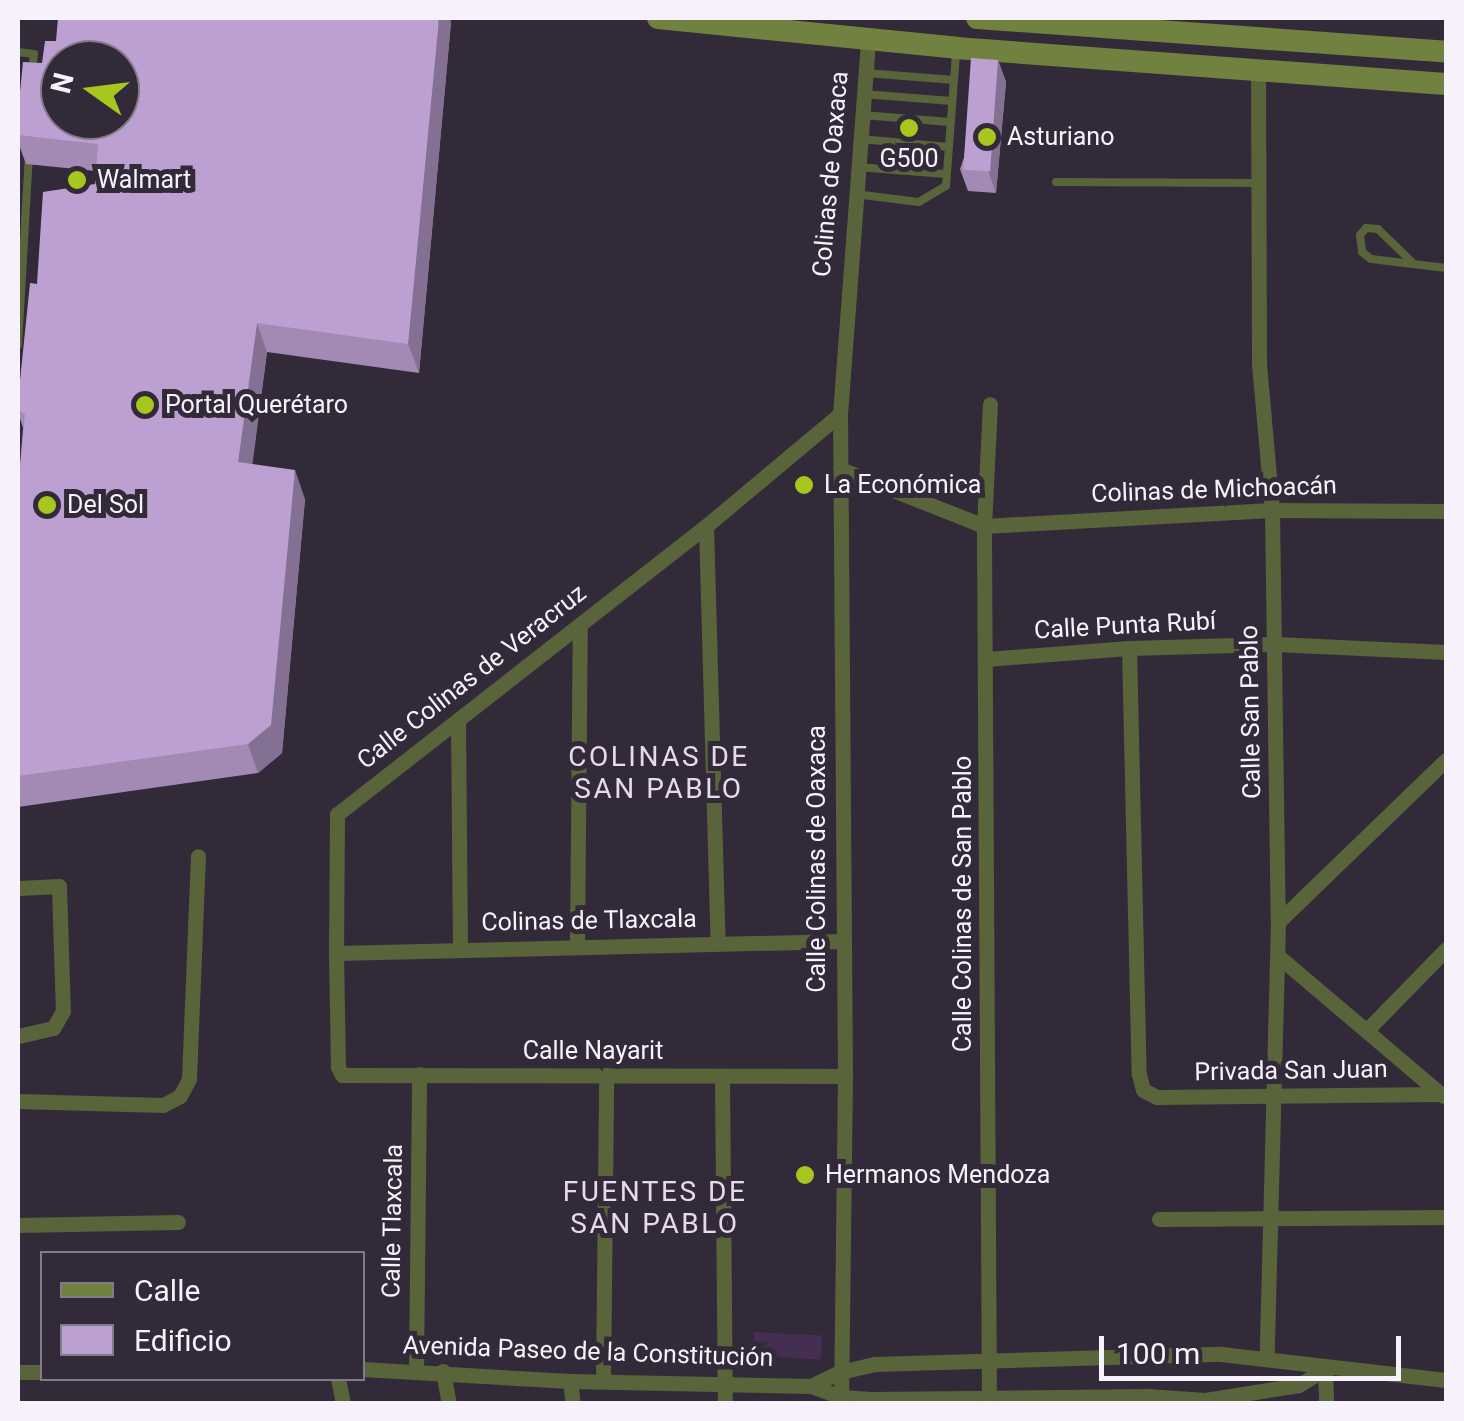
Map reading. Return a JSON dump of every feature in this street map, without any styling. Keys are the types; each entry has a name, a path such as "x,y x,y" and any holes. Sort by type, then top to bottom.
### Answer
{"main road":[{"path":"658,18 956,48 1446,84"},
{"path":"976,18 1258,29 1446,52"}],"street":[{"name":"Colinas de Oaxaca","path":"844,314 868,39"},
{"name":"Calle San Pablo","path":"1258,69 1259,364 1272,510 1278,922 1267,1356"},
{"name":"Calle Colinas de Oaxaca","path":"841,1400 844,1076 840,414 844,314"},
{"name":"Calle Colinas de San Pablo","path":"988,1400 984,526 990,404"},
{"name":"Calle Colinas de Veracruz","path":"342,1076 338,1067 336,953 338,814 706,526 840,414"},
{"path":"840,469 984,526"},
{"name":"Colinas de Michoacán","path":"984,526 1272,510 1446,511"},
{"path":"706,526 718,943"},
{"path":"577,946 580,625"},
{"name":"Calle Punta Rubí","path":"986,659 1129,648 1276,644 1446,652"},
{"name":"Privada San Juan","path":"1129,648 1138,1074 1144,1090 1157,1097 1444,1097"},
{"path":"458,720 460,950"},
{"path":"1278,922 1446,760"},
{"path":"18,1102 164,1105 180,1096 189,1078 198,856"},
{"path":"18,888 59,886 62,992 62,1010 53,1028 18,1036"},
{"name":"Colinas de Tlaxcala","path":"336,953 843,942"},
{"path":"1366,1031 1446,949"},
{"path":"1278,956 1444,1097"},
{"name":"Calle Tlaxcala","path":"416,1370 420,1074"},
{"path":"603,1380 606,1075"},
{"name":"Calle Nayarit","path":"342,1076 844,1076"},
{"path":"722,1077 725,1404"},
{"path":"1159,1218 1446,1217"},
{"path":"18,1225 178,1222"},
{"name":"Avenida Paseo de la Constitución","path":"811,1386 840,1372 874,1364 990,1358 1267,1356 1325,1369 1446,1380"},
{"name":"Avenida Paseo de la Constitución","path":"365,1368 570,1381 811,1386 841,1400"},
{"path":"841,1400 1205,1402 1299,1385 1325,1369 1326,1404"},
{"path":"443,1371 448,1404"},
{"path":"570,1381 573,1404"}],"lane":[{"path":"855,194 918,202 946,186 956,48"},
{"path":"18,52 34,54 30,92"},
{"path":"866,73 954,80"},
{"path":"863,94 952,101"},
{"path":"862,115 950,122"},
{"path":"860,139 948,147"},
{"path":"18,146 30,148 22,195 18,345"},
{"path":"857,167 946,174"},
{"path":"1056,182 1258,183"},
{"path":"1412,262 1378,228 1366,228 1360,235 1362,252 1372,259 1446,268"}],"shaded area":[{"path":"754,1332 822,1336 821,1360 753,1356"}],"building":[{"name":"Portal Querétaro","path":"58,18 439,18 408,344 257,323 238,462 295,470 271,725 248,744 18,776 18,490 25,414 18,410 18,400 30,283 37,284 43,192 95,184 98,144 62,140 140,140 140,40 56,40"},
{"path":"971,58 998,60 990,172 963,170"},
{"name":"Portal Querétaro","path":"23,62 40,63 40,137 18,135"}],"place":[{"name":"G500","path":"909,128"},
{"name":"Asturiano","path":"987,137"},
{"name":"Walmart","path":"77,180"},
{"name":"Portal Querétaro","path":"145,405"},
{"name":"La Económica","path":"804,485"},
{"name":"Del Sol","path":"47,505"},
{"name":"Hermanos Mendoza","path":"805,1175"}],"district":[{"name":"COLINAS DE SAN PABLO","path":"659,773"},
{"name":"FUENTES DE SAN PABLO","path":"655,1208"}]}
